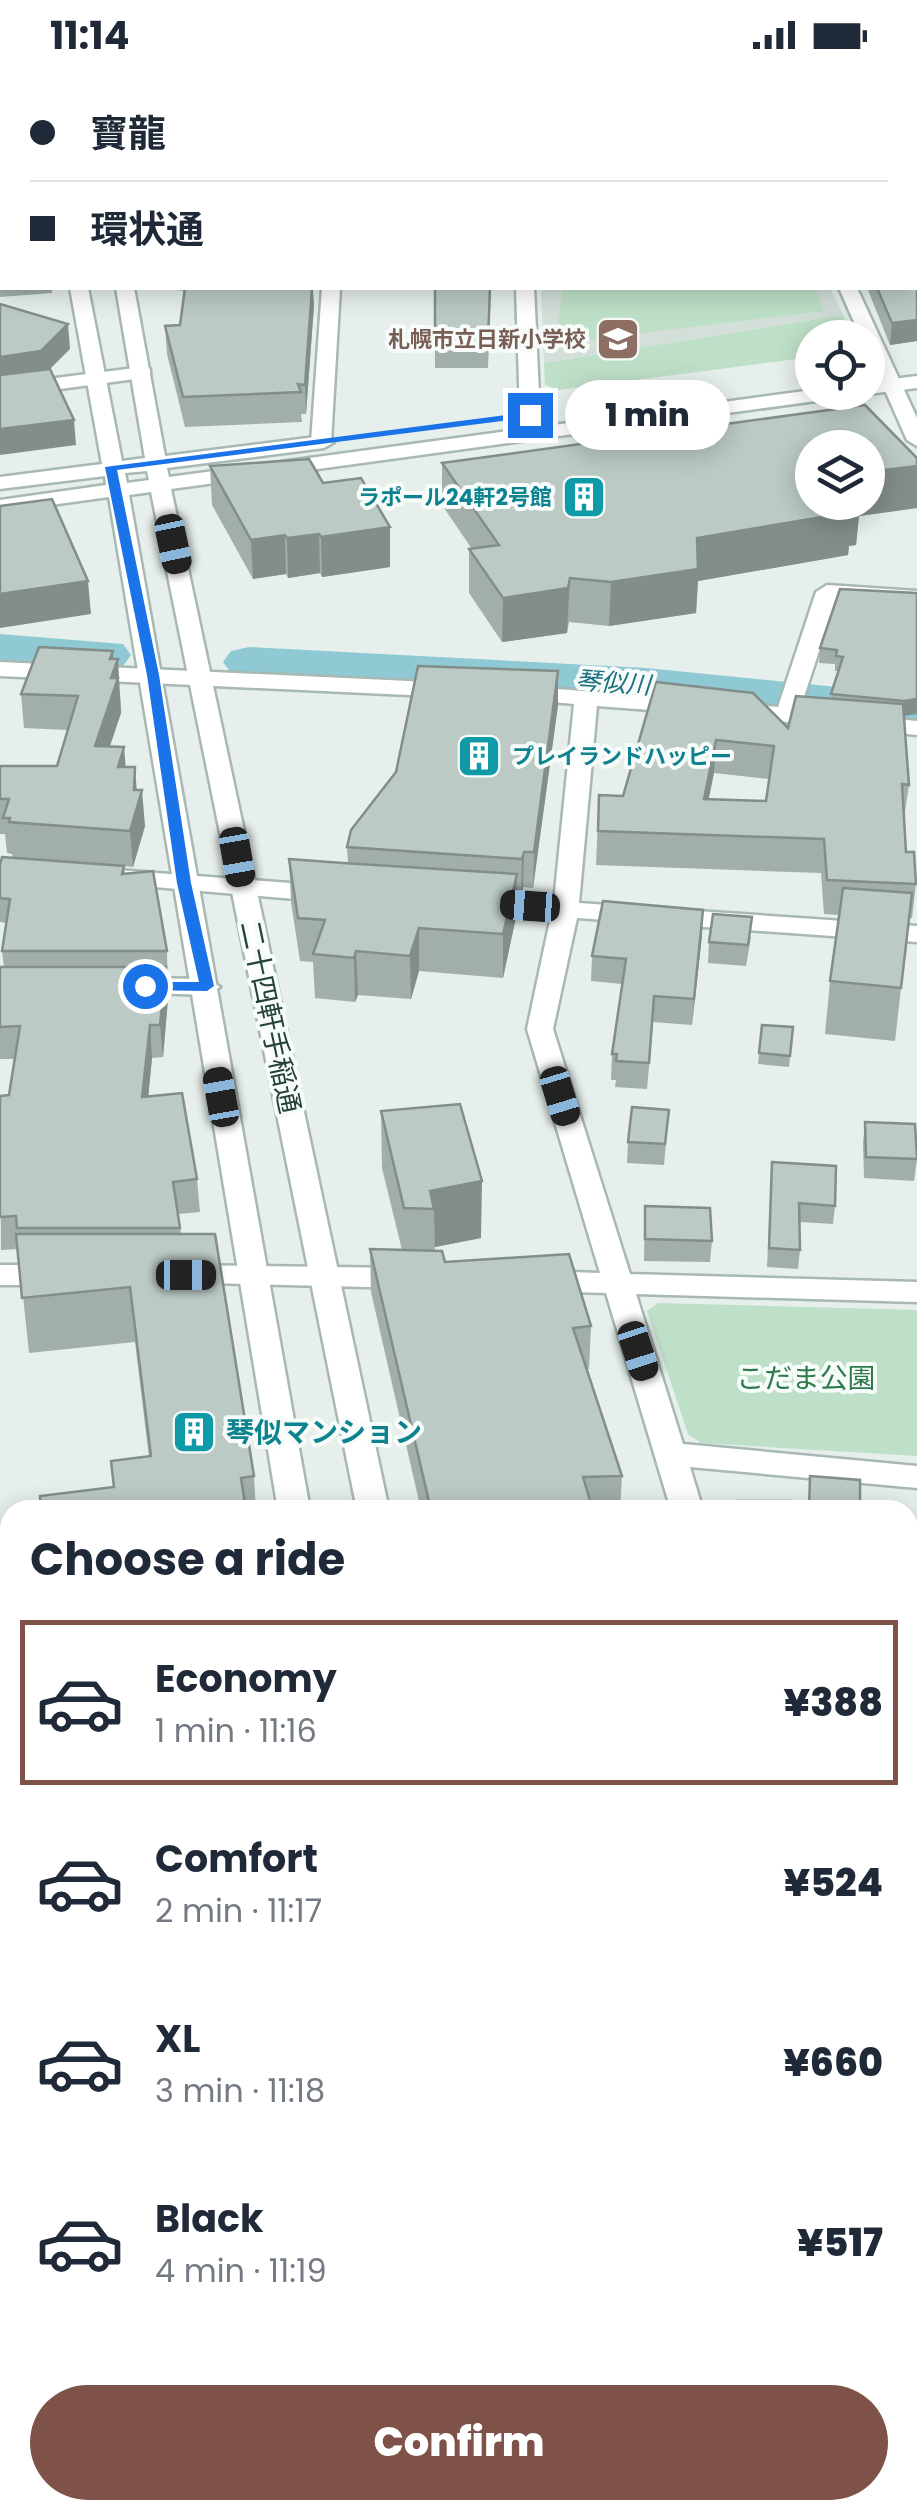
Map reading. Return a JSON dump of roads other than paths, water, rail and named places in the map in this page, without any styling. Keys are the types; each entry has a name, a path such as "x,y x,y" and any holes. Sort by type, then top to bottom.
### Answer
{"street":[{"name":"二十四軒手稲通","path":"79,290 112,479 153,675 184,883 207,986 209,1028 292,1500"},
{"name":"二十四軒手稲通","path":"126,290 242,888 371,1500"},
{"path":"321,442 331,290"},
{"path":"525,290 530,415"},
{"path":"849,290 861,320"},
{"path":"885,373 917,363"},
{"path":"0,390 143,373"},
{"path":"885,375 917,382"},
{"path":"160,472 321,442 795,379"},
{"path":"885,379 917,438"},
{"path":"0,506 112,479 160,472 795,397"},
{"path":"0,483 112,479"},
{"path":"791,704 827,592 917,598"},
{"path":"0,669 791,704 917,728"},
{"path":"586,696 566,908 540,1029 684,1500"},
{"path":"90,876 357,895"},
{"path":"452,901 917,934"},
{"path":"108,986 207,986"},
{"path":"0,1275 93,1275"},
{"path":"148,1275 441,1278"},
{"path":"519,1280 917,1292"},
{"path":"670,1454 917,1477"}],"waterway":[{"name":"琴似川","path":"0,649 105,655"},
{"name":"琴似川","path":"249,662 646,684 917,711"}],"place":[{"name":"札幌市立日新小学校","path":"618,339"},
{"name":"ラポール24軒2号館","path":"584,497"},
{"name":"プレイランドハッピー","path":"479,756"},
{"name":"琴似マンション","path":"194,1432"}],"park label":[{"name":"こだま公園","path":"806,1378"}]}
